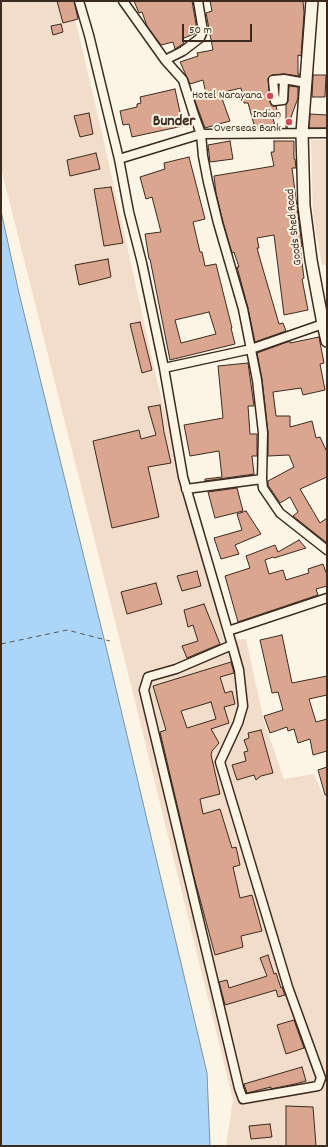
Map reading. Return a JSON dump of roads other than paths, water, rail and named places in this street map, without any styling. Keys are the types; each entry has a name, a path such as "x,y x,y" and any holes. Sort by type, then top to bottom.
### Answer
{"street":[{"path":"79,1 89,35 119,159 129,212 142,263 164,368 186,489 228,631 232,645 239,670 243,706 238,723 220,762 288,987 321,1078 318,1086 243,1099 237,1080 144,690 148,677 176,669 232,645"},
{"path":"123,1 164,60 183,80 201,134 208,182 243,309 257,380 264,433 262,479 264,488 280,513 327,550"},
{"path":"164,60 183,51 200,38 203,31 198,1"},
{"name":"Goods Shed Road","path":"312,1 302,133 304,206 311,260 325,324 327,341"},
{"path":"284,79 306,83"},
{"path":"119,159 201,134 327,134"},
{"path":"164,368 251,349 325,324"},
{"path":"186,489 262,479"},
{"path":"228,631 327,598"}],"water":[{"path":"1,211 19,293 107,651 207,1073 210,1146 1,1146"}],"place":[{"name":"Hotel Narayana","path":"270,96"},
{"name":"Indian Overseas Bank","path":"289,122"}],"district":[{"name":"Bunder","path":"174,123"}]}
